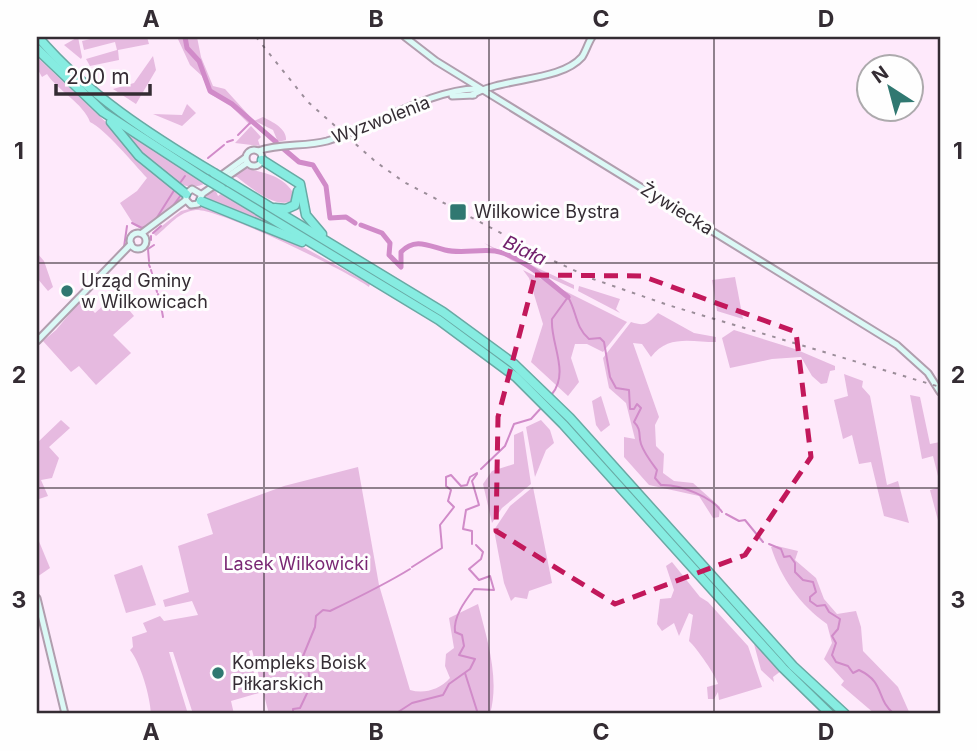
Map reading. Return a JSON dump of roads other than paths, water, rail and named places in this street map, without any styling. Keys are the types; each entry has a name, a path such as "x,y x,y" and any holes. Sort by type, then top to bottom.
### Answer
{"highway":[{"path":"38,37 100,98 210,176 221,188 466,338 537,391"},
{"path":"37,50 103,112 139,156 187,199"},
{"path":"103,112 210,176 229,182 464,326 567,421 793,666 845,714"},
{"path":"260,157 293,183 299,196 295,205 286,209 262,202"},
{"path":"260,157 300,184 308,220 343,251"},
{"path":"200,196 328,253"},
{"path":"567,421 783,668 830,714"}],"street":[{"name":"Żywiecka","path":"405,37 417,48 467,80 890,340 916,361 940,392"},
{"name":"Wyzwolenia","path":"445,96 472,95 555,72 581,58 592,37"},
{"path":"466,89 467,80"},
{"name":"Wyzwolenia","path":"260,157 276,147 330,140 401,110 466,89 485,90"},
{"path":"187,199 196,205 200,196 246,161 250,150 260,157 253,166 246,161"},
{"path":"133,246 132,235 144,235 175,211 187,199 192,189 200,196"},
{"path":"37,341 133,246 145,246 144,235"},
{"path":"37,598 65,714"}],"waterway":[{"name":"Biała","path":"185,37 187,48 199,61 210,91 232,104 276,142"},
{"path":"238,135 251,122"},
{"path":"227,142 233,140"},
{"path":"208,158 224,145"},
{"name":"Biała","path":"279,145 299,162 313,165 326,186 330,218 346,217 355,223"},
{"path":"180,183 185,176"},
{"path":"156,219 175,189"},
{"path":"172,207 181,195"},
{"path":"132,223 142,228 149,225"},
{"name":"Biała","path":"361,225 382,233 390,243 389,255 401,267 401,252 406,247 417,244 451,251 495,251 524,263 568,297"},
{"path":"124,247 127,226"},
{"path":"153,233 161,226"},
{"path":"149,261 148,249 154,245"},
{"path":"151,270 157,292"},
{"path":"158,294 159,298"},
{"name":"Biała","path":"552,394 559,376 552,319 568,297 584,334 589,339 600,338 604,342 610,377 616,388 629,390 630,409 634,409 637,404 641,408 634,422 639,430 642,447 657,470 655,478 661,485 687,489 704,497 722,512"},
{"path":"160,300 163,317"},
{"path":"481,469 505,446 514,424 531,419 542,407"},
{"path":"412,567 442,548 440,525 454,507 448,501 451,490 446,486 446,477 451,475 461,486 467,485 470,477 477,473"},
{"path":"472,544 472,531 463,529 466,510 479,505 472,481 477,474"},
{"name":"Biała","path":"726,514 739,521 745,520 763,542"},
{"name":"Biała","path":"769,544 781,549 784,557 790,556 795,563 795,572 803,580 813,582 816,592 810,597 810,601 817,606 825,605 829,612 840,619 838,629 832,636 836,643 832,655 836,662 848,666 853,673 859,670 873,680 884,702 894,714"},
{"path":"395,714 412,703 443,695 449,684 470,669 475,659 459,655 464,646 462,635 455,632 455,626 460,609 474,589 494,590 490,576 479,580 469,569 481,559 483,552 476,545"},
{"path":"293,714 293,709 300,708 310,687 308,665 301,661 315,627 316,616 323,610 330,611 410,569"},
{"name":"Biała","path":"465,673 478,714"}],"railway":[{"path":"256,37 308,102 376,162 404,182 554,261 593,279 668,305 940,387"}],"place":[{"name":"Wilkowice Bystra","path":"458,212"},
{"name":"Urząd Gminy w Wilkowicach","path":"67,291"},
{"name":"Kompleks Boisk Piłkarskich","path":"218,673"}],"park label":[{"name":"Lasek Wilkowicki","path":"296,564"}]}
